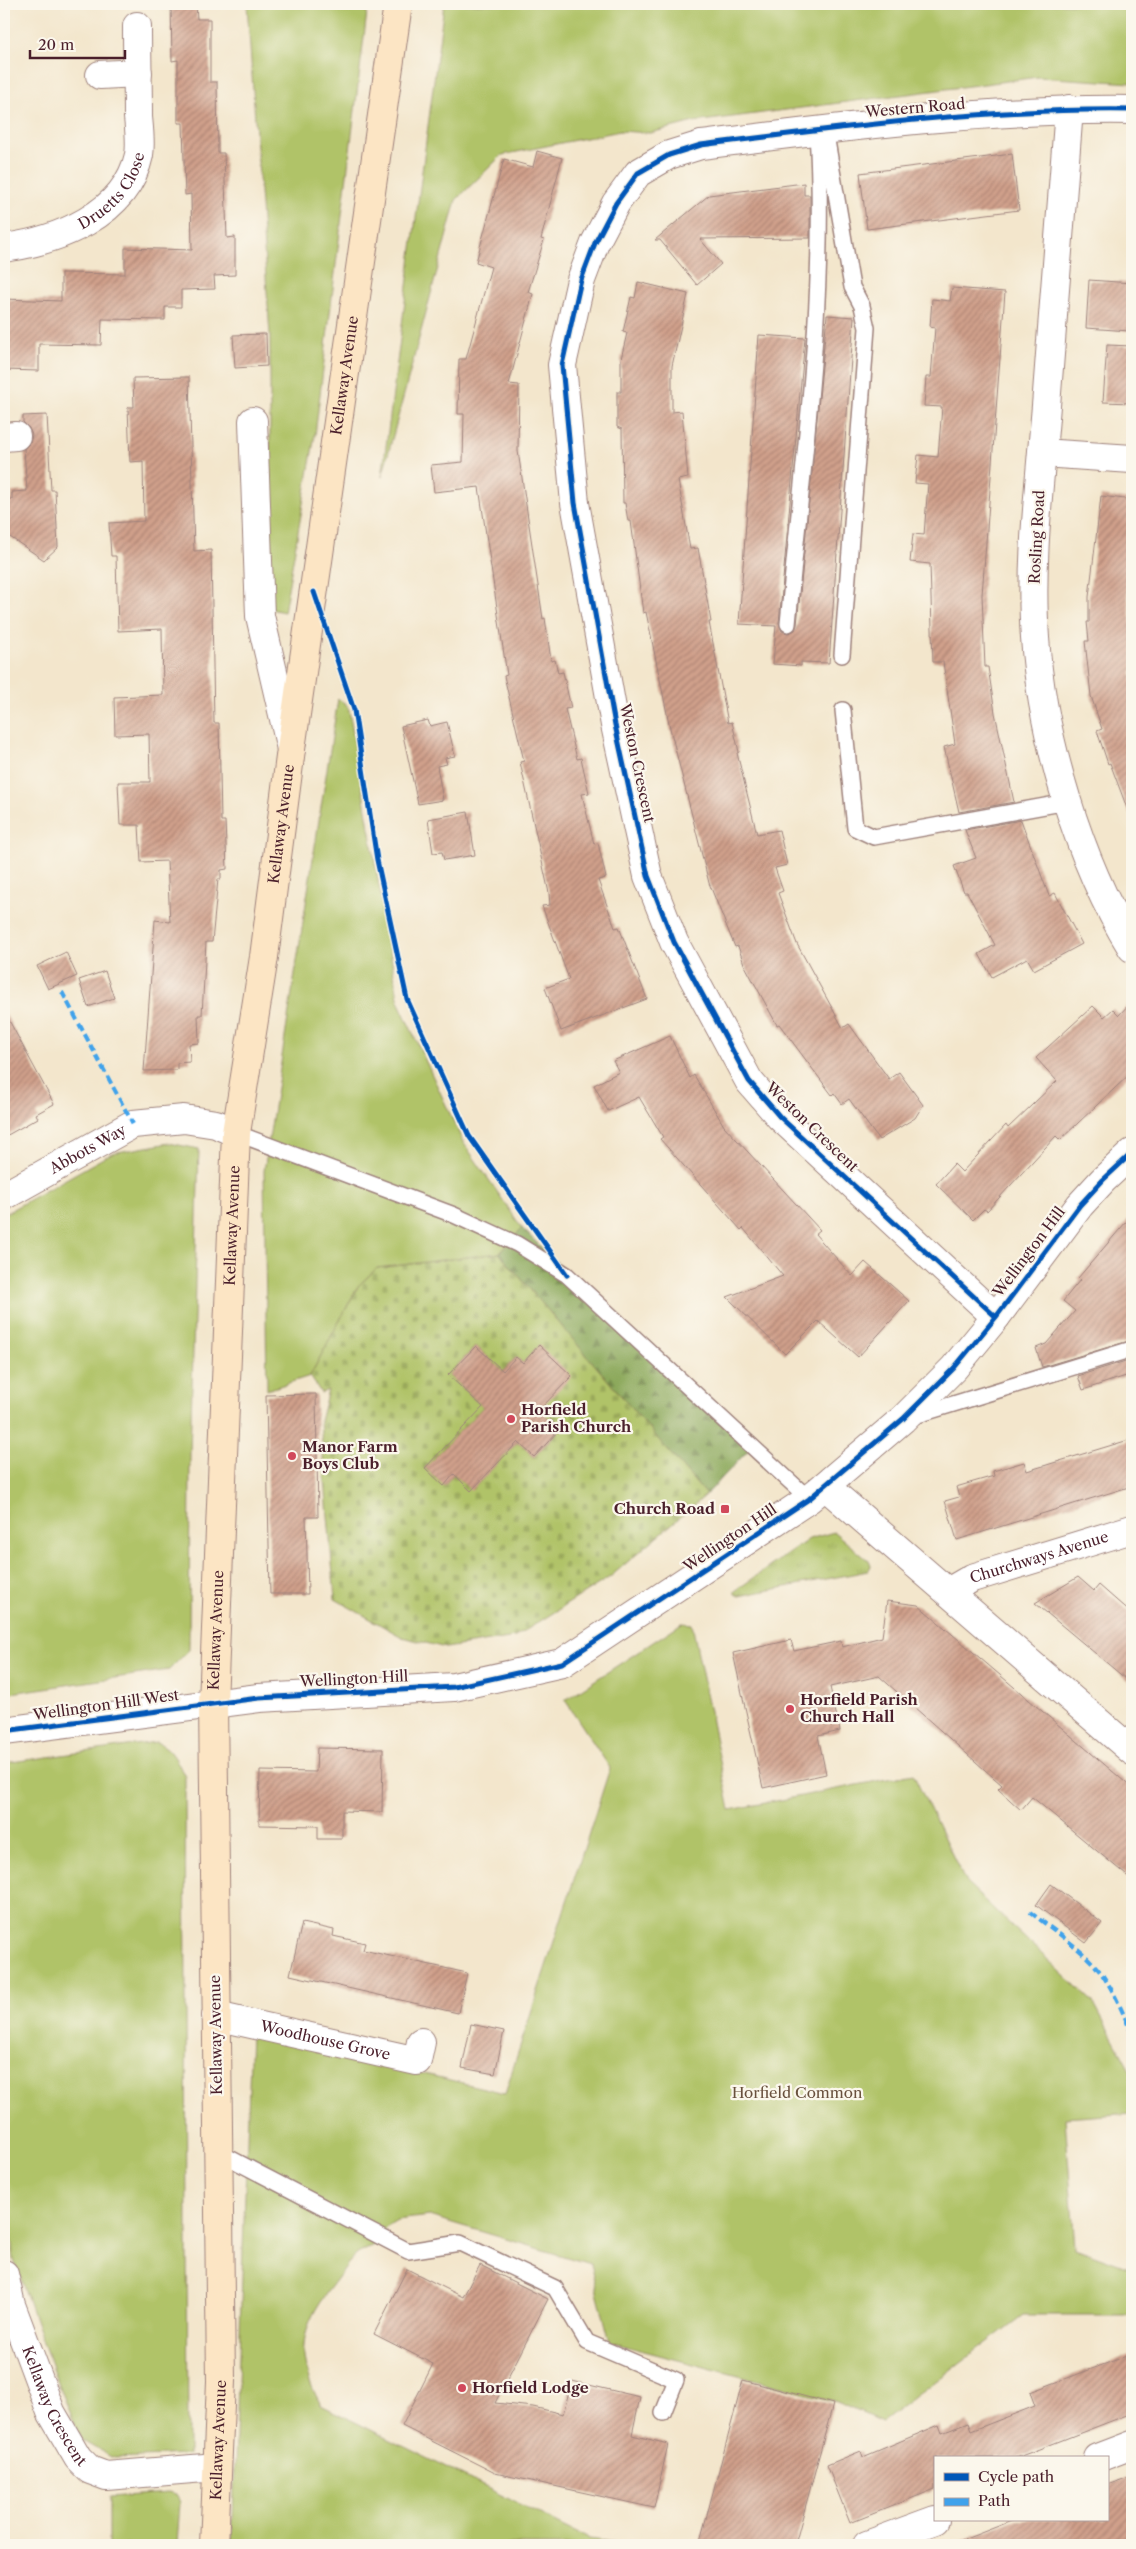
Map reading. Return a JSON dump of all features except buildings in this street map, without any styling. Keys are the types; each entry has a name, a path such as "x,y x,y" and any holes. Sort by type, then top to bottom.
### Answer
{"main road":[{"name":"Kellaway Avenue","path":"214,2545 221,2381 212,1703 236,1133 264,957 291,749 398,4"}],"street":[{"name":"Druetts Close","path":"4,248 30,245 76,228 108,206 128,180 139,154 137,26"},
{"path":"100,75 138,73"},
{"name":"Western Road","path":"701,145 901,120 1069,109 1132,110"},
{"name":"Rosling Road","path":"1069,109 1035,549 1035,638 1046,715 1067,802 1092,873 1132,948"},
{"name":"Weston Crescent","path":"701,145 669,155 638,173 616,203 595,243 581,280 562,365 575,503 615,725 648,876 674,942 749,1081 780,1117 996,1317"},
{"name":"Kellaway Avenue","path":"254,421 260,616 291,749"},
{"path":"1042,452 1132,459"},
{"name":"Abbots Way","path":"4,1196 133,1124 184,1119 216,1124 236,1133"},
{"name":"Wellington Hill","path":"212,1703 356,1691 454,1687 562,1663 817,1493 903,1419 954,1368 996,1317 1080,1205 1132,1153"},
{"path":"817,1493 948,1592 1132,1751"},
{"name":"Churchways Avenue","path":"948,1592 972,1578 1132,1529"},
{"name":"Wellington Hill West","path":"4,1731 212,1703"},
{"name":"Woodhouse Grove","path":"216,2016 417,2061 422,2042"},
{"name":"Kellaway Crescent","path":"4,2274 12,2306 51,2412 78,2458 90,2470 106,2476 217,2467"},
{"path":"1103,2456 1132,2445"},
{"path":"867,2545 934,2520"}],"lane":[{"path":"788,624 816,308 821,196 821,130"},
{"path":"821,130 852,287 862,306 867,328 842,656"},
{"path":"843,710 855,828 874,837 1067,802"},
{"path":"236,1133 454,1215 517,1244 567,1275 817,1493"},
{"path":"903,1419 1132,1349"},
{"path":"218,2152 408,2251 460,2244 555,2288 587,2342 676,2380 663,2413"}],"green space":[{"path":"247,4 368,4 315,435 284,612 270,609 270,335"},
{"path":"444,4 1132,4 1132,83 1038,77 694,122 650,133 620,131 502,155 456,200 382,477"},
{"path":"338,699 346,704 349,710 399,1003 463,1142 522,1228 499,1253 377,1268 358,1286 310,1376 267,1390 264,1171"},
{"path":"169,1143 199,1149 190,1454 189,1650 169,1670 4,1694 4,1214 112,1153"},
{"path":"522,1228 654,1359 757,1441 706,1495 499,1253"},
{"path":"499,1253 706,1495 610,1577 515,1637 446,1648 402,1637 335,1599 320,1421 328,1390 321,1393 310,1376 358,1286 377,1268","holes":["539,1345 540,1409 560,1429 534,1457 518,1442 472,1490 454,1474 444,1485 425,1468 483,1407 448,1375 476,1346 503,1371 516,1357 523,1363"]},
{"path":"834,1532 869,1561 871,1566 868,1571 739,1596 735,1594 735,1591 809,1539"},
{"name":"Horfield Common","path":"682,1623 692,1624 730,1810 913,1774 966,1883 1094,2003 1132,2074 1132,2113 1065,2118 1075,2248 1132,2269 1132,2315 1023,2315 882,2422 837,2402 610,2342 590,2264 429,2216 397,2220 387,2226 372,2247 360,2252 348,2264 325,2295 308,2325 304,2354 306,2369 321,2405 589,2539 634,2545 232,2545 251,2033 505,2093 610,1768 565,1700"},
{"path":"156,1742 171,1752 185,1777 188,2455 114,2458 81,2439 54,2373 14,2260 4,2185 4,1763"},
{"path":"168,2493 176,2495 180,2502 177,2545 109,2545 109,2497"}],"marked path":[{"path":"62,992 133,1124"},
{"path":"1030,1912 1077,1948 1094,1964 1106,1980 1132,2035"}],"cycle path":[{"path":"996,1317 780,1117 749,1081 674,942 648,876 615,725 575,503 562,365 581,280 595,243 616,203 638,173 669,155 701,145 916,120 1024,112 1132,110"},
{"path":"314,592 354,710 377,860 407,999 469,1136 567,1275"},
{"path":"4,1731 259,1698 454,1687 562,1663 809,1499 903,1419 954,1368 996,1317 1080,1205 1132,1153"}],"place":[{"name":"Horfield Parish Church","path":"511,1419"},
{"name":"Manor Farm Boys Club","path":"292,1456"},
{"name":"Church Road","path":"725,1509"},
{"name":"Horfield Parish Church Hall","path":"790,1709"},
{"name":"Horfield Lodge","path":"462,2388"}]}
